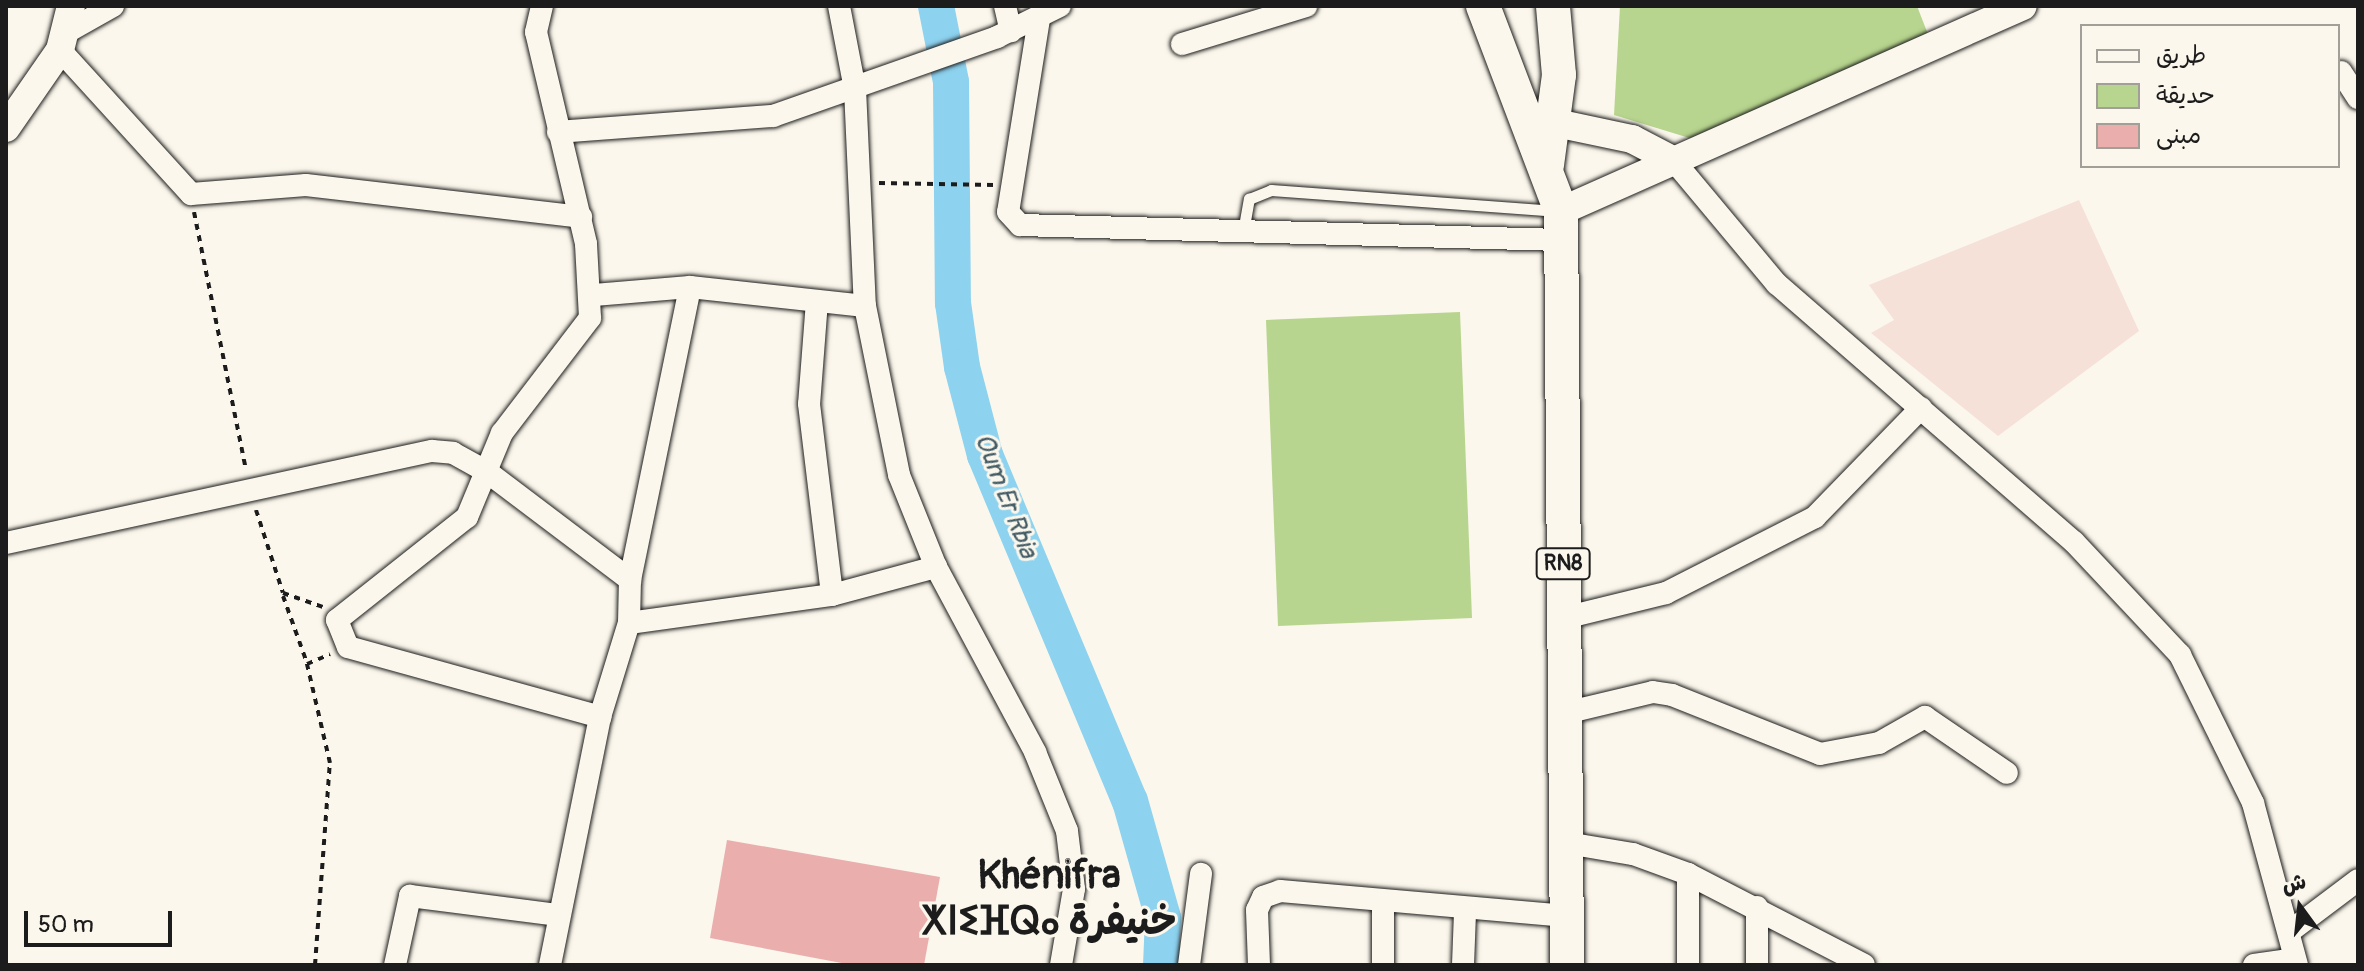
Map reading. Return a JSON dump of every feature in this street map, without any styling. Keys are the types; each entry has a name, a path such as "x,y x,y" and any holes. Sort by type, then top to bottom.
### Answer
{"main road":[{"name":"RN8","path":"1483,6 1547,165 1562,226 1567,965"},
{"name":"RN8","path":"1547,165 1556,123 1553,6"}],"street":[{"path":"6,128 66,29 113,6"},
{"path":"542,6 536,32 581,217 594,295 576,343 502,433 467,517 344,610 337,620 348,647 600,717"},
{"path":"839,6 855,89 863,182 865,306 907,506 936,567 1035,752 1067,831 1074,889 1061,965"},
{"path":"1004,34 1005,6"},
{"path":"558,132 747,121 885,80 1004,34 1060,6"},
{"path":"1182,44 1306,6"},
{"path":"1039,19 1012,218 1032,227 1242,233 1562,226 1674,161 2023,6"},
{"path":"66,29 191,194 306,185 581,217"},
{"path":"2341,72 2358,98"},
{"path":"1556,123 1632,139 1674,161 1777,284 2124,588 2180,655 2253,803 2296,962 2254,965"},
{"path":"594,295 690,287 865,306"},
{"path":"550,965 600,717 629,623 630,580 690,287"},
{"path":"817,301 808,392 832,595"},
{"path":"1564,618 1666,593 1815,517 1921,408"},
{"path":"6,543 250,493 432,451 453,453 486,471 630,580"},
{"path":"629,623 832,595 936,567"},
{"path":"1565,713 1653,692 1672,695 1820,754 1879,743 1925,717 2007,773"},
{"path":"1567,843 1633,854 1688,874 1757,907 1861,964"},
{"path":"1189,965 1201,874"},
{"path":"1688,874 1688,965"},
{"path":"2289,932 2358,880"},
{"path":"1259,965 1257,910 1268,893 1383,901 1465,912 1567,916"},
{"path":"395,965 410,896 559,915"},
{"path":"1383,901 1383,965"},
{"path":"1757,907 1757,965"},
{"path":"1463,965 1465,912"}],"lane":[{"path":"1242,233 1249,199 1271,190 1562,226"}],"path":[{"path":"863,182 912,186 992,185"},
{"path":"191,194 250,493 307,664 330,763 315,965"},
{"path":"283,593 344,610"},
{"path":"307,664 348,647"}],"shaded area":[{"path":"2079,200 2139,331 1998,436 1871,333 1894,320 1869,285"}],"green space":[{"path":"1620,6 1917,6 1931,42 1696,140 1614,115"},
{"path":"1460,312 1472,618 1278,626 1266,320"}],"building":[{"path":"727,840 940,877 924,965 852,965 710,938"}],"waterway":[{"name":"Oum Er Rbia","path":"936,6 951,82 953,303 962,367 985,455 1130,801 1163,918 1161,965"}],"district":[{"name":"Khénifra ⵅⵏⵉⴼⵕⴰ خنيفرة","path":"1049,899"}]}
